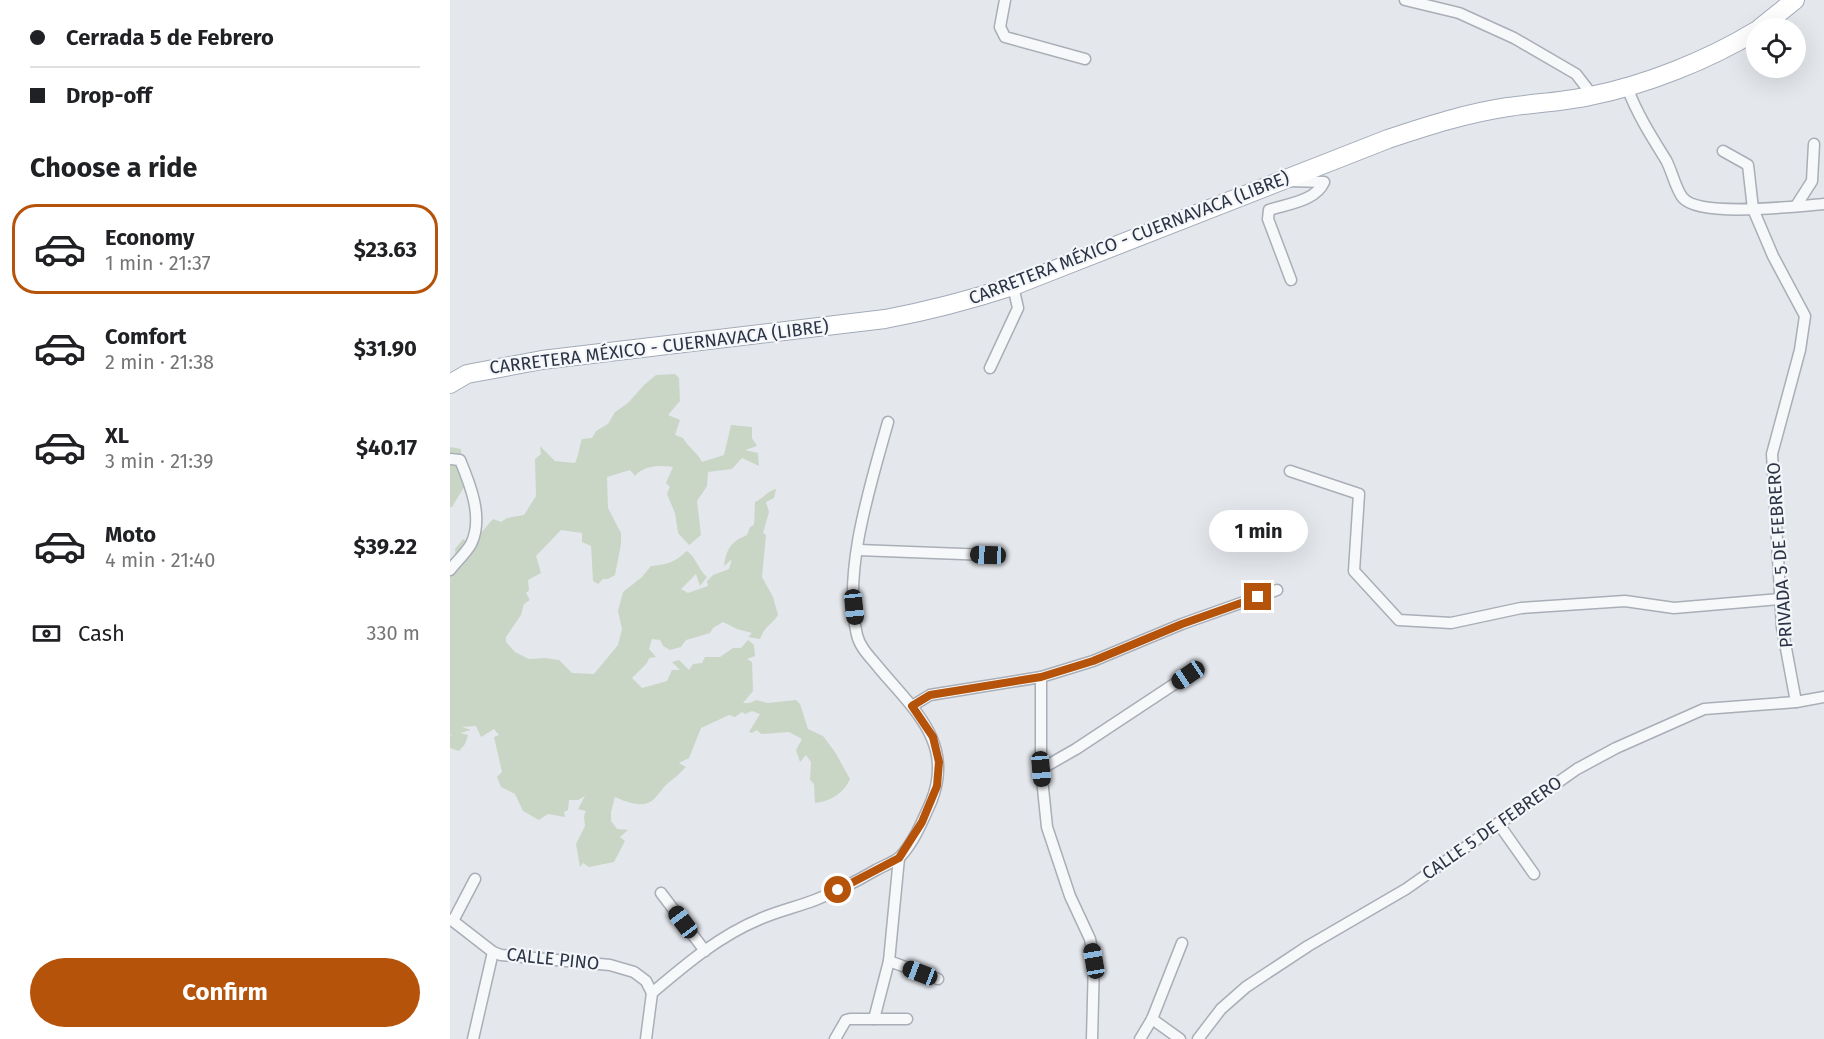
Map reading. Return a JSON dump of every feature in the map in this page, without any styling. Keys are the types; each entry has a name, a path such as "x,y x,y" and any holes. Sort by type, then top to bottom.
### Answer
{"main road":[{"name":"CARRETERA MÉXICO - CUERNAVACA (LIBRE)","path":"1773,18 1795,0"},
{"name":"CARRETERA MÉXICO - CUERNAVACA (LIBRE)","path":"450,384 467,374 542,360 885,319 928,311 1013,286 1388,139 1441,122 1508,107 1559,102 1627,87 1673,71 1746,37"}],"street":[{"path":"1005,0 1000,27 1005,37 1085,59"},
{"path":"1406,0 1459,14 1514,38 1576,74 1593,96"},
{"path":"1627,87 1636,111 1672,171 1682,198 1693,205 1709,208 1754,209 1824,204"},
{"path":"1797,206 1812,181 1815,144"},
{"name":"PRIVADA 5 DE FEBRERO","path":"1723,152 1748,165 1754,209 1773,256 1805,316 1800,350 1772,454 1782,627 1796,702"},
{"path":"1277,181 1324,182 1315,195 1269,210 1268,219 1291,280"},
{"path":"990,368 1018,308 1013,286"},
{"path":"874,1019 889,961 899,858 922,822 937,786 939,762 933,737 912,706 865,651 857,636 854,607 855,566 871,484 888,422"},
{"path":"450,459 460,460 470,484 476,519 471,543 450,570"},
{"path":"1290,471 1359,494 1354,571 1399,620 1451,623 1521,608 1625,601 1674,608 1780,599"},
{"path":"858,550 988,555"},
{"path":"912,706 930,695 1041,677 1093,661 1182,624 1277,590"},
{"path":"1041,769 1076,749 1188,675"},
{"path":"1041,677 1041,769 1047,827 1070,896 1090,939 1094,961 1092,1039"},
{"name":"CALLE 5 DE FEBRERO","path":"1198,1039 1221,1009 1246,987 1308,945 1406,889 1576,769 1616,748 1704,709 1796,702 1824,697"},
{"path":"1498,823 1534,874"},
{"path":"646,1039 652,993 705,951 759,919 818,899 899,858"},
{"path":"451,921 475,879"},
{"path":"661,893 705,951"},
{"name":"CALLE PINO","path":"451,921 493,952 501,955 610,965 634,972 646,981 652,993"},
{"path":"1140,1039 1152,1019 1182,943"},
{"path":"473,1039 493,952"},
{"path":"889,961 938,979"},
{"path":"835,1039 846,1020 907,1019"},
{"path":"1152,1019 1180,1039"}],"green space":[{"path":"675,374 679,378 680,401 668,415 680,420 675,435 683,438 702,462 724,455 731,425 752,427 752,438 757,446 745,450 758,453 759,466 742,458 732,469 708,472 707,486 697,501 701,535 689,545 678,533 675,513 667,494 670,487 666,483 673,467 648,468 635,476 630,470 607,477 608,508 621,533 615,575 603,579 598,584 593,581 591,546 582,542 582,533 561,530 536,556 541,573 528,580 529,590 526,593 530,600 524,604 521,615 506,637 506,642 515,652 529,659 559,660 572,673 594,674 618,645 622,629 618,611 623,592 642,577 651,566 670,562 687,551 707,577 700,586 696,574 681,589 688,593 708,586 707,581 713,575 729,569 732,559 724,566 728,551 733,543 747,535 750,527 754,525 755,502 776,489 774,498 766,502 769,512 763,533 766,535 762,577 773,597 778,615 764,630 760,639 748,637 752,633 723,622 713,628 710,633 686,640 681,647 670,650 663,646 660,640 652,639 649,649 656,657 649,658 632,678 642,688 667,681 672,670 680,670 672,662 679,660 689,670 693,664 702,663 705,657 720,657 733,648 741,648 748,640 754,645 755,656 747,659 752,662 753,691 743,703 756,700 768,703 796,700 800,704 808,729 823,736 850,779 836,796 815,803 814,784 810,780 811,762 806,755 800,762 796,750 802,739 789,732 761,734 757,730 749,732 760,714 752,711 745,714 742,712 735,717 729,715 701,728 689,758 679,763 686,767 651,802 635,804 615,797 611,821 617,829 628,830 620,837 625,841 614,862 589,867 583,863 580,867 576,844 585,826 586,811 578,809 585,796 578,800 569,800 568,810 564,812 565,817 548,814 539,820 523,811 515,794 501,787 497,777 502,772 494,737 499,735 494,729 481,737 476,726 462,727 471,730 460,733 468,735 465,744 459,751 450,748 450,736 452,735 450,735 450,559 456,559 455,549 463,539 467,542 480,534 493,519 501,522 507,518 524,515 536,496 535,459 541,454 540,446 555,461 575,463 582,439 592,438 596,431 608,424 615,412 628,403 656,375"},
{"path":"450,447 461,449 458,463 464,487 452,507 450,507"}],"route":[{"path":"838,890 899,858 922,822 937,786 939,762 933,737 912,706 930,695 1041,677 1093,661 1182,624 1258,597"}]}
